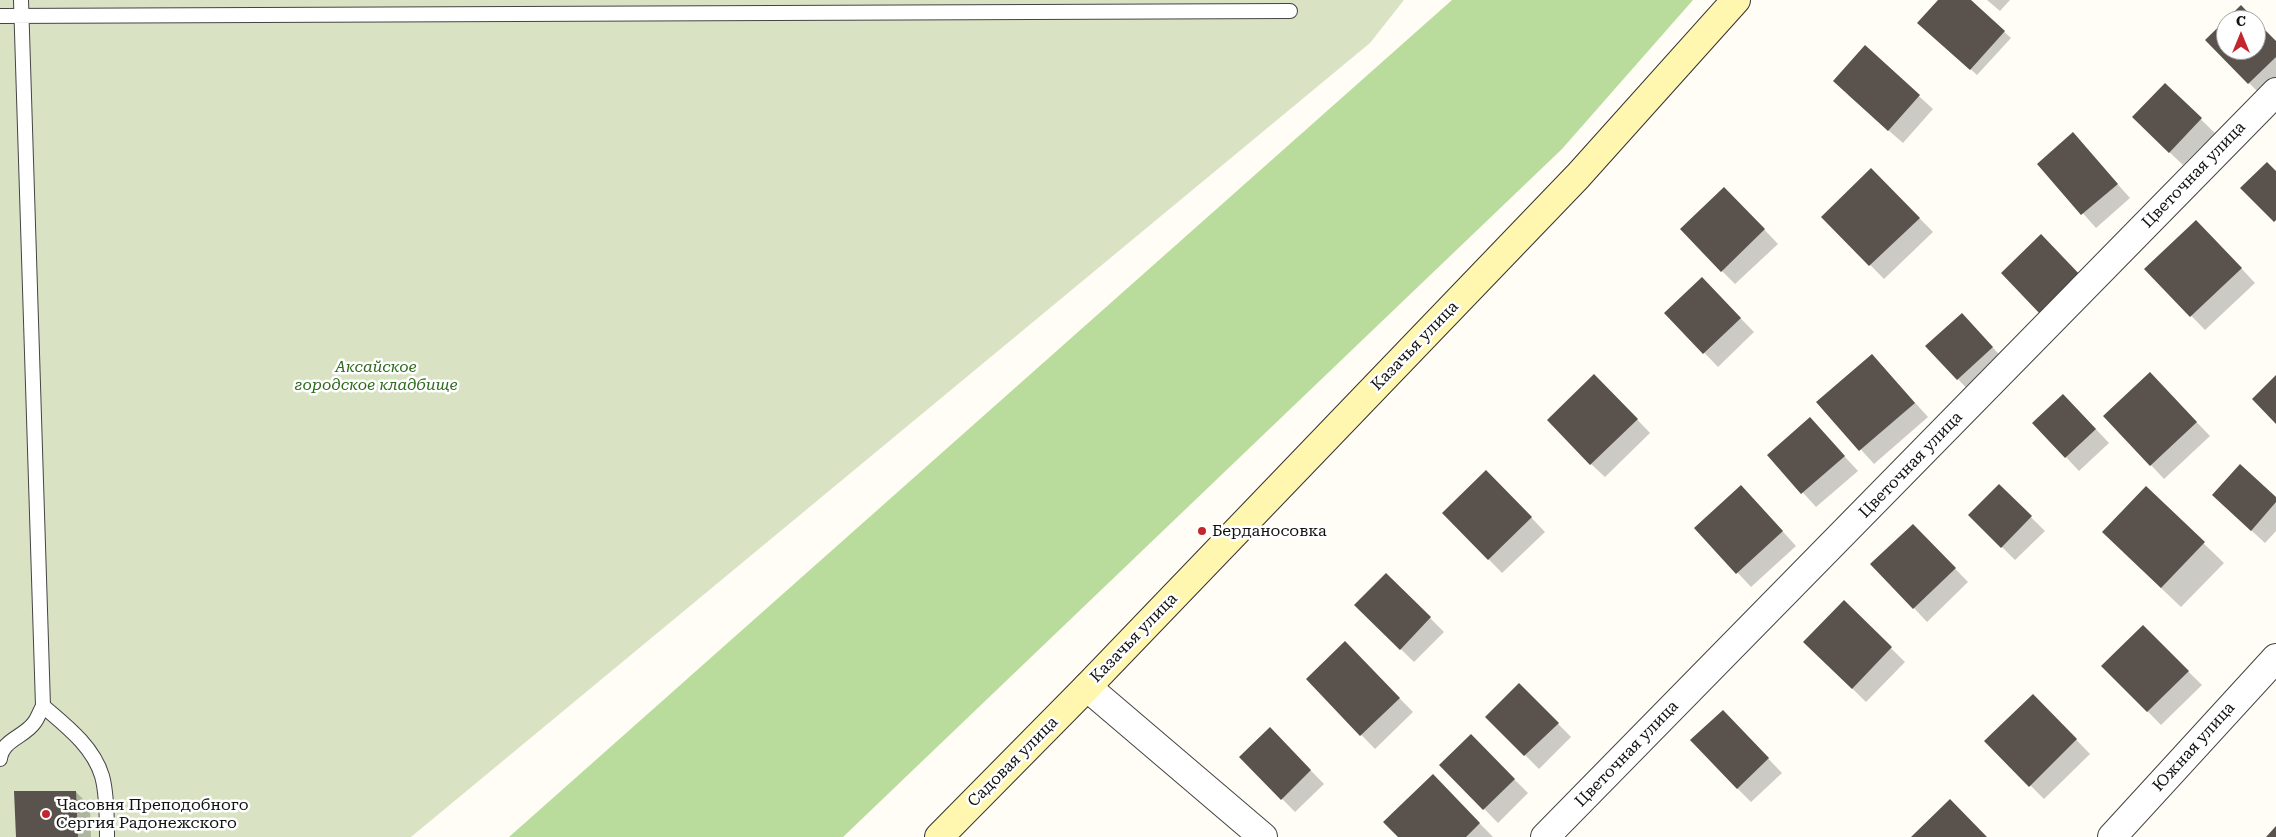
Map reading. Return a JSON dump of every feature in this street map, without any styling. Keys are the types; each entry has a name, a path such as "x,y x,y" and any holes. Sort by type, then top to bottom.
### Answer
{"main road":[{"name":"Казачья улица","path":"1087,687 1578,176 1736,0"},
{"name":"Садовая улица","path":"939,837 1087,687"}],"street":[{"name":"Цветочная улица","path":"1545,837 2276,92"},
{"name":"Южная улица","path":"2112,837 2276,658"},
{"path":"1087,687 1263,837"}],"lane":[{"path":"0,759 1,752 16,736 33,725 43,706 21,0"},
{"path":"0,16 1290,11"},
{"path":"43,706 77,736 90,752 102,776 107,837"}],"green space":[{"name":"Аксайское городское кладбище","path":"0,0 1404,0 1370,43 411,837 0,837"},
{"path":"1452,0 1693,0 1562,149 843,837 509,837"}],"building":[{"path":"1938,0 1971,0 2005,31 1970,70 1917,23"},
{"path":"2241,5 2246,10 2236,10"},
{"path":"2216,29 2216,51 2205,40"},
{"path":"2266,31 2276,41 2276,57 2248,84 2225,60 2266,60"},
{"path":"1865,45 1920,95 1888,131 1833,81"},
{"path":"2165,83 2202,118 2169,153 2132,117"},
{"path":"2073,132 2118,184 2081,215 2037,164"},
{"path":"2267,162 2276,171 2276,220 2274,222 2240,188"},
{"path":"1871,168 1920,218 1869,266 1821,217"},
{"path":"1724,187 1765,229 1721,272 1680,229"},
{"path":"2196,220 2242,268 2190,317 2144,269"},
{"path":"2041,234 2083,278 2042,316 2001,273"},
{"path":"1702,277 1741,318 1703,354 1664,313"},
{"path":"1962,313 1993,347 1957,380 1925,346"},
{"path":"1872,354 1915,403 1859,451 1816,402"},
{"path":"2150,372 2197,422 2150,466 2103,416"},
{"path":"1594,374 1638,419 1590,465 1547,420"},
{"path":"2276,375 2276,424 2252,399"},
{"path":"2063,394 2096,429 2065,458 2032,423"},
{"path":"1810,417 1845,456 1801,494 1767,455"},
{"path":"2240,464 2276,497 2276,502 2251,531 2212,495"},
{"path":"1486,470 1532,517 1488,560 1442,513"},
{"path":"1999,484 2032,516 2001,548 1968,515"},
{"path":"1741,485 1783,531 1736,574 1694,528"},
{"path":"2146,486 2205,542 2161,588 2102,532"},
{"path":"1913,524 1956,568 1913,609 1870,564"},
{"path":"1386,573 1431,617 1400,650 1354,605"},
{"path":"1844,600 1892,647 1852,689 1803,642"},
{"path":"2143,625 2189,671 2147,712 2101,666"},
{"path":"1345,641 1400,698 1360,736 1306,679"},
{"path":"1519,683 1559,723 1524,756 1485,717"},
{"path":"2033,694 2077,739 2029,787 1984,741"},
{"path":"1723,710 1769,758 1737,789 1690,740"},
{"path":"1270,727 1311,770 1281,800 1239,757"},
{"path":"1471,734 1515,779 1483,810 1439,765"},
{"path":"1433,774 1480,823 1466,837 1398,837 1383,822"},
{"name":"Часовня Преподобного Сергия Радонежского","path":"14,791 76,791 78,837 16,837"},
{"path":"1950,799 1987,837 1911,837"},
{"path":"2276,826 2276,837 2266,837"}],"place":[{"name":"Берданосовка","path":"1202,531"},
{"name":"Часовня Преподобного Сергия Радонежского","path":"46,814"}]}
